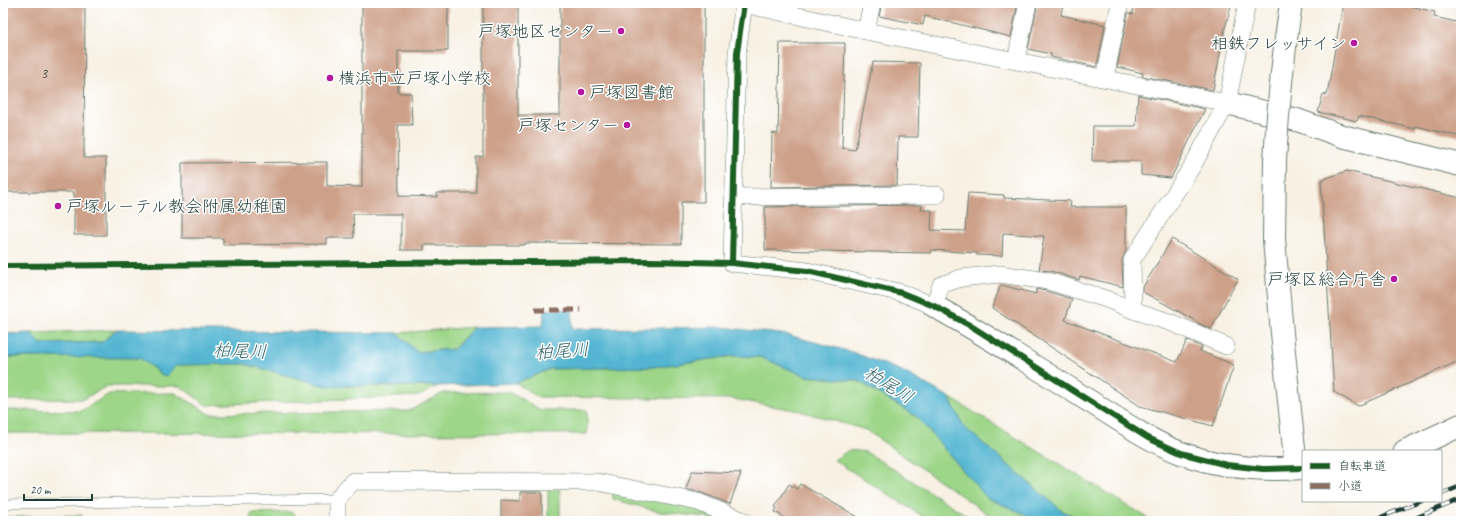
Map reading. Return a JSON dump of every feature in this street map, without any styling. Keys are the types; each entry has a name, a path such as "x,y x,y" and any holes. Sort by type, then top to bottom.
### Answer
{"street":[{"path":"866,31 872,3"},
{"path":"1016,60 1028,3"},
{"path":"1105,78 1120,3"},
{"path":"1133,310 1132,260 1193,165 1227,103 1247,3"},
{"path":"1291,3 1285,40 1279,100 1275,160 1274,239 1282,334 1299,468 1263,469 1227,465 1182,453 1161,444 1148,438 971,326 934,306 902,293 807,271 732,263 735,197 737,52 744,4 866,31 1227,103 1297,120 1342,136 1461,166"},
{"path":"735,197 937,195"},
{"path":"934,306 941,285 961,278 1000,274 1048,281 1106,299 1172,323 1226,346"},
{"path":"1407,450 1461,425"},
{"path":"338,521 337,499 353,481 597,482 698,502 744,521"}],"lane":[{"path":"3,504 337,499"}],"green space":[{"path":"474,327 454,349 417,352 397,333"},
{"path":"116,330 102,342 41,344 31,333"},
{"path":"733,356 760,357 806,376 858,381 917,417 987,498 1041,521 998,521 866,430 800,411 733,399 538,397 516,383 550,369 653,367"},
{"path":"11,357 140,358 164,377 177,365 245,364 326,386 438,386 419,396 206,405 180,386 107,386 83,399 3,400 3,359"},
{"path":"509,392 541,410 587,410 587,434 3,433 3,410 81,411 109,394 175,393 210,414 409,411 443,393"},
{"path":"949,397 1153,521 1087,521 1062,511 964,427"},
{"path":"849,450 866,452 976,521 930,521 834,460"},
{"path":"548,489 560,490 560,521 548,521"},
{"path":"613,491 695,507 729,521 713,521 707,517 660,512 613,499"},
{"path":"292,512 300,521 251,521 251,513"},
{"path":"82,515 82,521 5,521 5,517"}],"water":[{"name":"柏尾川","path":"572,309 572,329 722,327 788,335 852,352 902,371 949,397 964,427 1062,511 1087,521 1041,521 987,498 917,417 859,381 806,376 760,357 733,356 653,367 550,369 516,383 438,386 326,386 245,364 177,365 165,377 140,358 11,357 3,359 3,334 31,333 41,344 102,342 116,330 397,333 417,352 454,349 474,327 543,326 544,310"}],"building":[{"path":"3,3 85,3 84,158 106,158 106,235 74,235 74,192 3,192"},
{"path":"362,3 448,3 448,51 398,51 398,93 411,93 412,125 398,125 399,196 437,197 437,193 476,193 476,157 483,157 483,3 518,3 518,115 560,115 560,3 704,3 704,202 681,202 681,244 525,243 525,245 424,245 424,250 401,250 401,214 353,214 354,238 327,238 327,244 223,245 223,238 182,238 182,163 327,162 327,186 362,187"},
{"path":"882,3 1018,3 1011,37 925,16 923,25 879,16"},
{"path":"1038,3 1063,3 1061,15 1105,25 1097,67 1051,57 1051,54 1028,49"},
{"path":"1134,3 1232,3 1225,28 1213,90 1142,76 1143,73 1117,67 1128,13 1133,14"},
{"path":"1343,3 1399,3 1435,12 1434,17 1461,23 1461,137 1416,126 1416,129 1359,116 1357,121 1318,112 1323,94 1327,95"},
{"path":"780,43 845,43 842,148 855,150 873,62 920,63 918,137 898,137 897,185 771,187 772,133 778,134"},
{"path":"1138,95 1205,109 1171,178 1141,175 1141,161 1092,161 1093,126 1136,126"},
{"name":"戸塚区総合庁舎","path":"1347,171 1461,198 1461,360 1358,406 1334,392 1321,180"},
{"path":"968,193 1004,195 1004,198 1071,201 1070,207 1126,207 1126,251 1122,260 1123,287 1080,276 1079,280 1051,271 1039,270 1044,236 1003,233 1002,256 931,250 931,253 765,250 765,207 922,205 921,210 932,210 931,230 965,231"},
{"path":"1172,239 1238,279 1211,329 1143,292 1143,287"},
{"path":"1001,285 1036,294 1036,289 1072,299 1065,320 1177,362 1187,340 1202,347 1200,351 1234,365 1213,426 1140,406 992,308"},
{"path":"692,471 741,473 730,504 702,493 686,489"},
{"path":"789,484 797,489 800,484 865,521 790,521 775,512 777,508 775,507"},
{"path":"520,492 542,492 542,521 501,521 501,500 520,501"}],"railway":[{"path":"1442,494 1461,486"},
{"path":"1408,521 1461,499"},
{"path":"1371,521 1419,502"}],"marked path":[{"path":"535,310 581,310"}],"cycle path":[{"path":"732,263 737,53 744,3"},
{"path":"3,266 652,261 732,263 807,271 902,293 934,306 971,326 1148,438 1181,453 1227,465 1263,469 1302,468"}],"place":[{"name":"戸塚地区センター","path":"621,31"},
{"name":"相鉄フレッサイン","path":"1354,43"},
{"name":"横浜市立戸塚小学校","path":"330,78"},
{"name":"戸塚図書館","path":"581,92"},
{"name":"戸塚センター","path":"627,125"},
{"name":"戸塚ルーテル教会附属幼稚園","path":"58,206"},
{"name":"戸塚区総合庁舎","path":"1394,279"}]}
